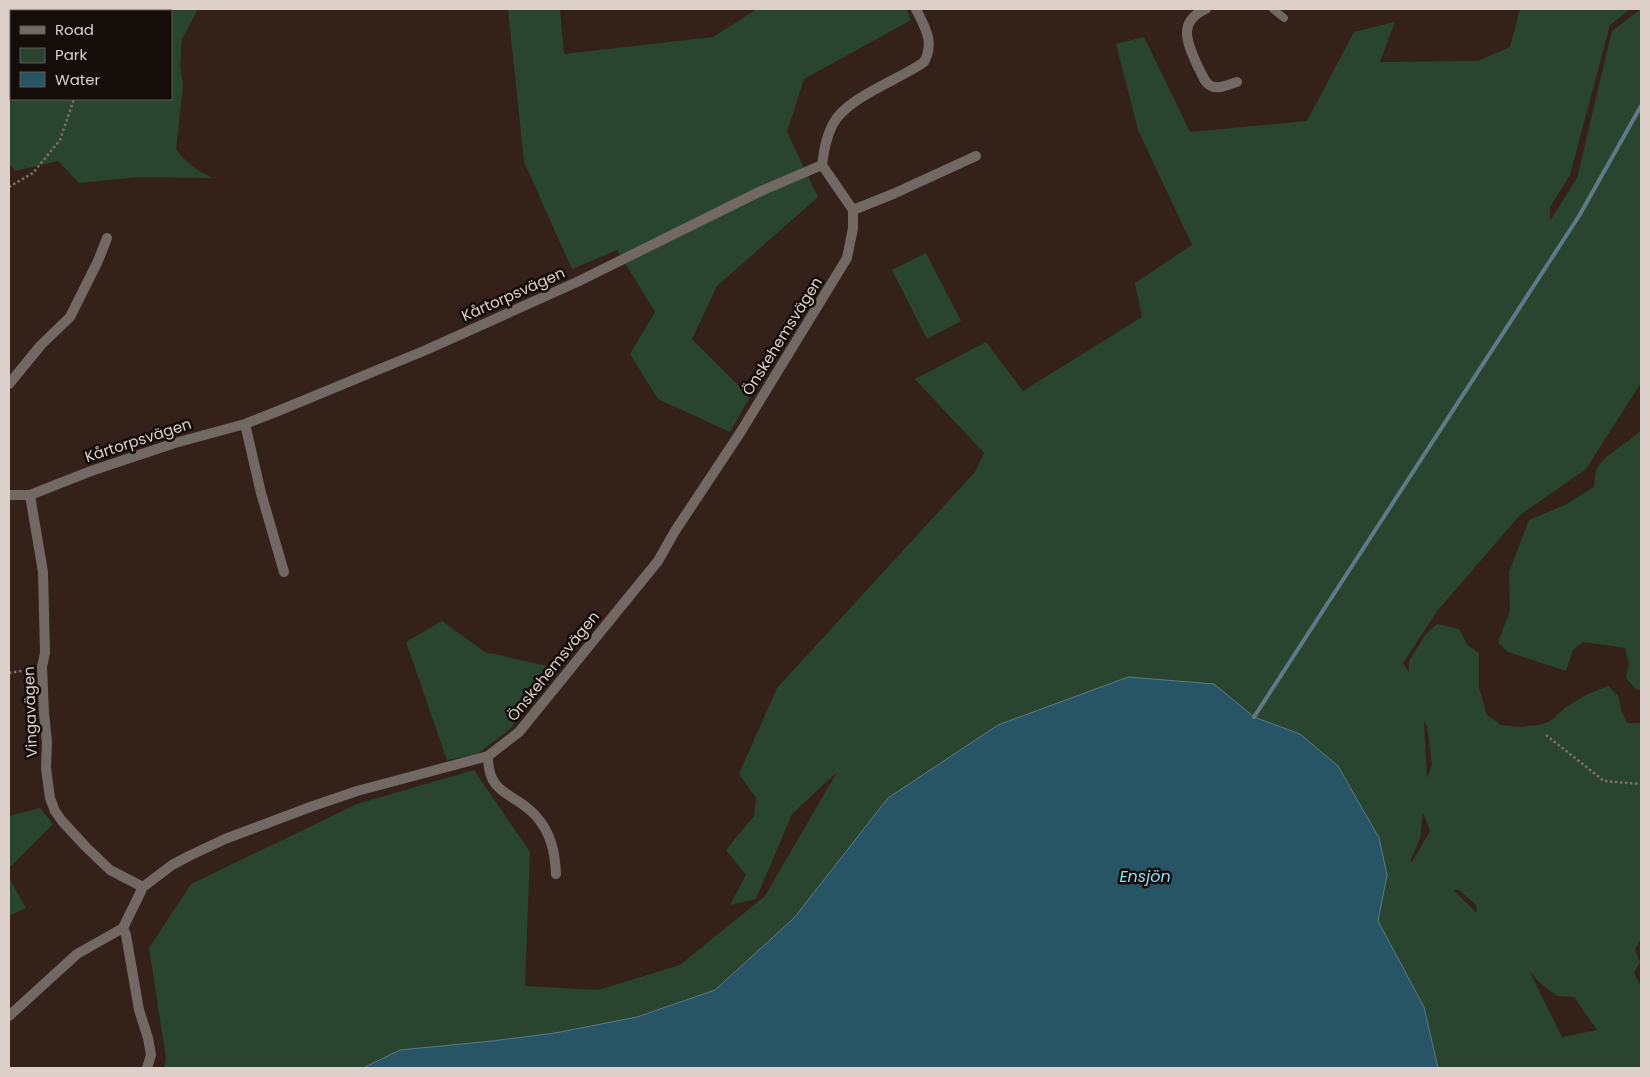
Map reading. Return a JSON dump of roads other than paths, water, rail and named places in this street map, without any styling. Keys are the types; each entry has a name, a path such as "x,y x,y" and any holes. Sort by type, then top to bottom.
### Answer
{"street":[{"path":"916,9 928,34 930,45 929,53 924,62 850,105 833,122 827,137 822,165 853,210 976,156"},
{"path":"1206,9 1193,17 1188,24 1186,34 1189,48 1205,81 1212,86 1222,87 1237,82"},
{"name":"Kårtorpsvägen","path":"9,495 30,495 108,465 175,443 245,424 426,350 577,282 761,191 822,165"},
{"name":"Önskehemsvägen","path":"123,928 143,887 172,865 205,848 313,806 375,786 488,756 524,727 658,561 675,531 740,434 847,258 853,228 853,210"},
{"path":"9,384 41,346 70,317 98,261 107,238"},
{"path":"245,424 261,492 284,572"},
{"name":"Vingavägen","path":"30,495 43,572 45,653 42,667 47,742 46,768 50,798 55,811 71,832 110,870 143,887"},
{"path":"488,756 488,768 491,779 497,787 525,806 542,824 550,838 556,874"},
{"path":"9,1016 76,954 123,928 126,935 139,1010 148,1038 151,1056 147,1068"}],"lane":[{"path":"1273,9 1284,18"}],"water":[{"name":"Ensjön","path":"1128,677 1214,684 1254,717 1300,734 1338,766 1379,838 1387,875 1378,921 1424,1007 1438,1068 363,1068 400,1050 555,1033 637,1017 715,990 794,918 888,798 998,725"}],"waterway":[{"path":"1254,717 1579,216 1641,106"}]}
